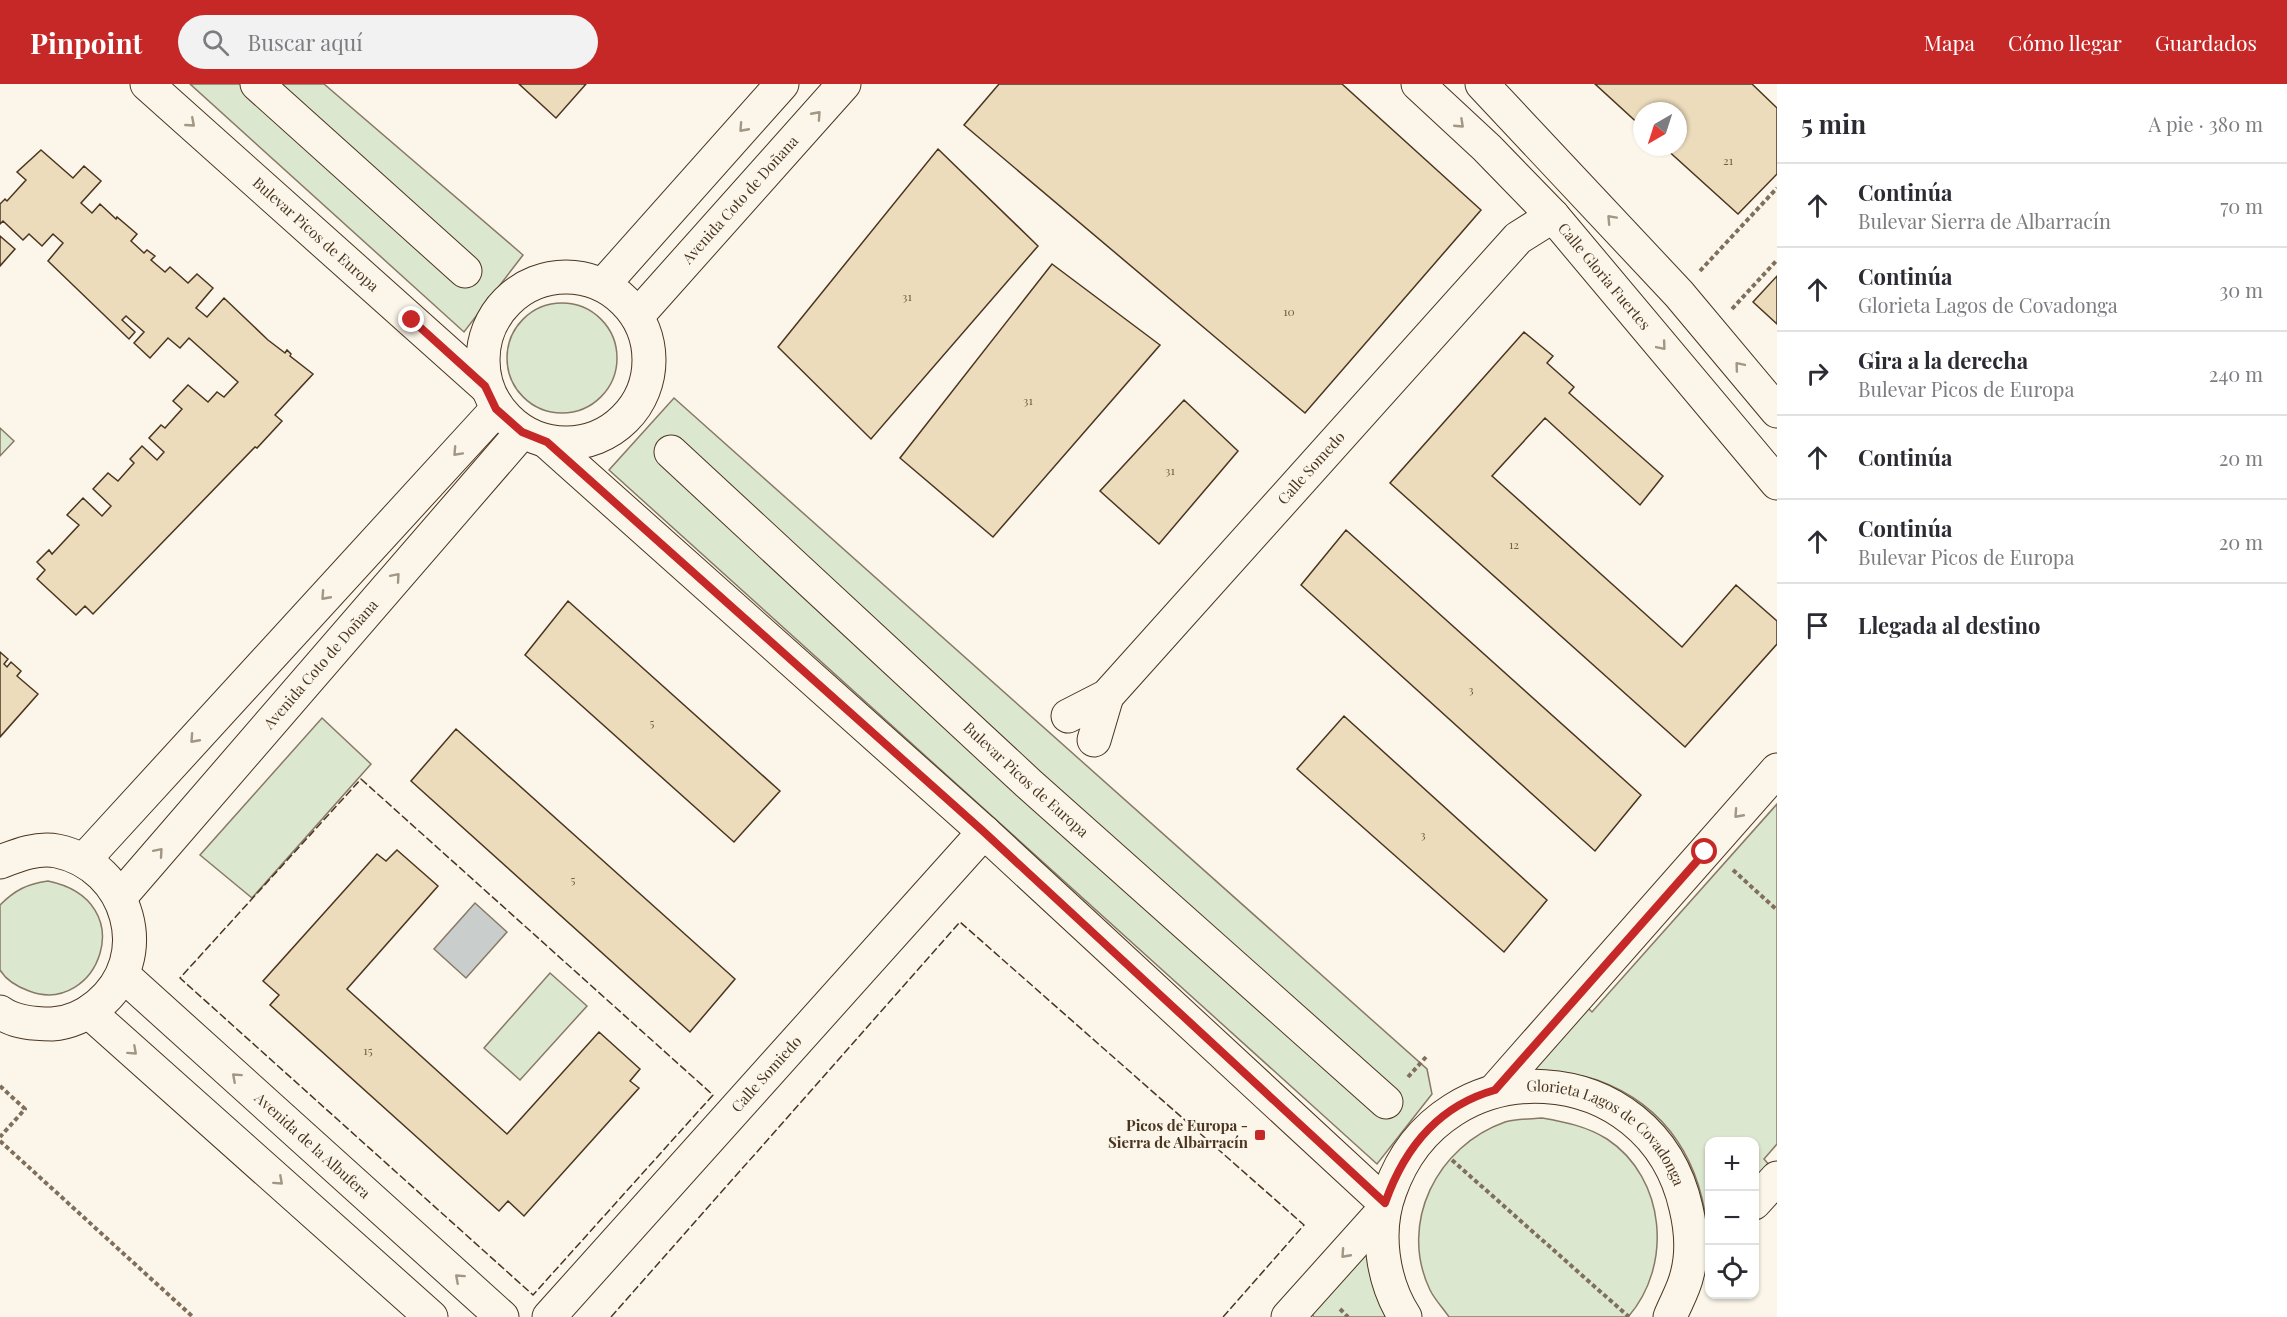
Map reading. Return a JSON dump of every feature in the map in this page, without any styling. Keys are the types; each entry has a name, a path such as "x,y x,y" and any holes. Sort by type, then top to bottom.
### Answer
{"street":[{"name":"Bulevar Picos de Europa","path":"147,84 491,397"},
{"path":"257,84 465,271"},
{"path":"604,284 782,84"},
{"name":"Avenida Coto de Doñana","path":"638,315 844,84"},
{"name":"Calle Gloria Fuertes","path":"1418,84 1553,216 1777,483"},
{"path":"1482,84 1679,294 1777,411"},
{"path":"1518,238 1528,190"},
{"name":"Calle Somedo","path":"1068,716 1107,696 1518,238 1553,216"},
{"path":"534,437 591,440 627,417 646,385 648,341 638,315 604,284 574,275 522,286 484,334 491,397 534,437 984,832 1385,1206 1288,1317"},
{"path":"84,860 491,397"},
{"name":"Avenida Coto de Doñana","path":"121,896 534,437"},
{"name":"Bulevar Picos de Europa","path":"671,452 1028,783 1386,1102"},
{"path":"1094,740 1107,696"},
{"path":"1495,1090 1777,770"},
{"name":"Calle Somiedo","path":"549,1317 984,832"},
{"path":"0,862 27,852 47,851 56,851 84,860 105,875 121,896 130,922 131,949 123,975 109,996 89,1012 62,1023 33,1024 2,1017"},
{"name":"Avenida de la Albufera","path":"123,975 502,1317"},
{"path":"89,1012 430,1317"},
{"name":"Glorieta Lagos de Covadonga","path":"1405,1317 1395,1301 1383,1256 1385,1206 1396,1173 1412,1146 1433,1123 1458,1105 1495,1090 1540,1084 1585,1092 1626,1113 1659,1145 1681,1185 1691,1230 1687,1275 1670,1317"},
{"path":"1759,1198 1777,1178"},
{"path":"1687,1275 1705,1256"}],"path":[{"path":"1679,294 1777,188"},
{"path":"1711,332 1777,260"},
{"path":"1728,867 1777,910"},
{"path":"0,1086 25,1109 0,1137"},
{"path":"0,1141 193,1317"},
{"path":"1452,1160 1629,1317"}],"green space":[{"path":"190,84 324,84 523,255 464,332"},
{"path":"562,303 583,308 601,319 612,337 617,358 612,379 601,397 583,408 562,413 541,408 523,397 512,379 507,358 512,337 523,319 541,308"},
{"path":"674,398 1427,1069 1432,1094 1377,1164 609,470"},
{"path":"0,428 14,441 0,456"},
{"path":"322,718 371,764 252,898 200,855"},
{"path":"1777,804 1777,1144 1764,1159 1771,1167 1759,1181 1759,1137 1705,1137 1705,1211 1699,1186 1678,1141 1644,1105 1622,1091 1588,1077 1524,1073 1585,1005 1592,1012"},
{"path":"48,881 78,893 95,910 102,931 100,953 90,973 74,988 53,995 29,991 9,980 0,970 0,905 22,888"},
{"path":"550,973 587,1006 520,1080 484,1048"},
{"path":"1542,1118 1583,1128 1607,1139 1627,1156 1642,1176 1651,1199 1656,1224 1657,1249 1652,1273 1642,1296 1628,1317 1449,1317 1430,1290 1421,1265 1419,1239 1422,1214 1430,1190 1443,1168 1460,1149 1481,1133 1505,1122"},
{"path":"1368,1244 1389,1317 1314,1317 1310,1312"}],"shaded area":[{"path":"475,903 507,932 466,978 434,949"}],"building":[{"path":"519,84 586,84 556,118"},
{"path":"999,84 1342,84 1481,210 1305,413 964,125"},
{"path":"1595,84 1752,84 1777,108 1777,174 1738,214 1674,156 1687,156 1687,102 1633,102 1633,119"},
{"path":"938,149 1038,246 871,439 778,347"},
{"path":"41,150 73,178 84,166 101,181 81,203 92,213 100,204 116,219 117,217 137,234 131,241 144,253 147,250 155,256 151,260 165,272 170,267 188,283 197,274 213,288 196,308 207,317 224,298 268,340 285,353 287,350 290,356 313,374 275,415 282,421 93,614 85,606 76,615 37,579 45,570 37,562 49,550 52,554 79,525 67,515 83,498 102,516 111,506 93,489 108,473 118,481 134,463 130,459 142,446 157,460 164,452 149,438 161,425 165,428 182,409 173,401 188,385 208,402 217,392 224,397 238,382 189,338 180,348 168,338 150,358 134,343 144,332 126,316 122,320 135,332 129,339 48,261 63,243 53,234 42,246 29,234 23,240 3,221 0,224 0,204 5,199 7,201 26,180 17,172"},
{"path":"0,236 15,249 0,266"},
{"path":"1052,264 1160,345 993,537 900,458"},
{"path":"1777,276 1777,324 1753,302"},
{"path":"1524,332 1553,356 1547,363 1574,387 1569,393 1663,476 1640,505 1545,418 1492,476 1682,647 1736,585 1777,621 1777,644 1685,747 1390,483"},
{"path":"1184,400 1238,451 1159,544 1100,491"},
{"path":"1346,530 1641,795 1595,851 1301,585"},
{"path":"568,601 780,791 734,842 525,655"},
{"path":"0,652 8,659 4,664 7,667 11,662 21,671 17,676 38,694 0,737"},
{"path":"1344,716 1547,900 1504,952 1297,769"},
{"path":"456,729 735,979 690,1032 411,781"},
{"path":"397,850 438,886 347,989 507,1134 599,1032 640,1069 630,1081 639,1088 524,1216 508,1201 499,1211 270,1005 279,995 263,981 377,854 386,861"}],"fence":[{"path":"361,779 713,1095 533,1295 180,978 361,779"},
{"path":"611,1317 960,922 1304,1225 1223,1317"}],"place":[{"name":"Picos de Europa - Sierra de Albarracín","path":"1260,1135"}],"route":[{"path":"412,320 485,386 496,409 522,432 547,442 969,818 1385,1203 1396,1173 1412,1146 1422,1135 1433,1123 1458,1105 1495,1090 1705,852"}]}
